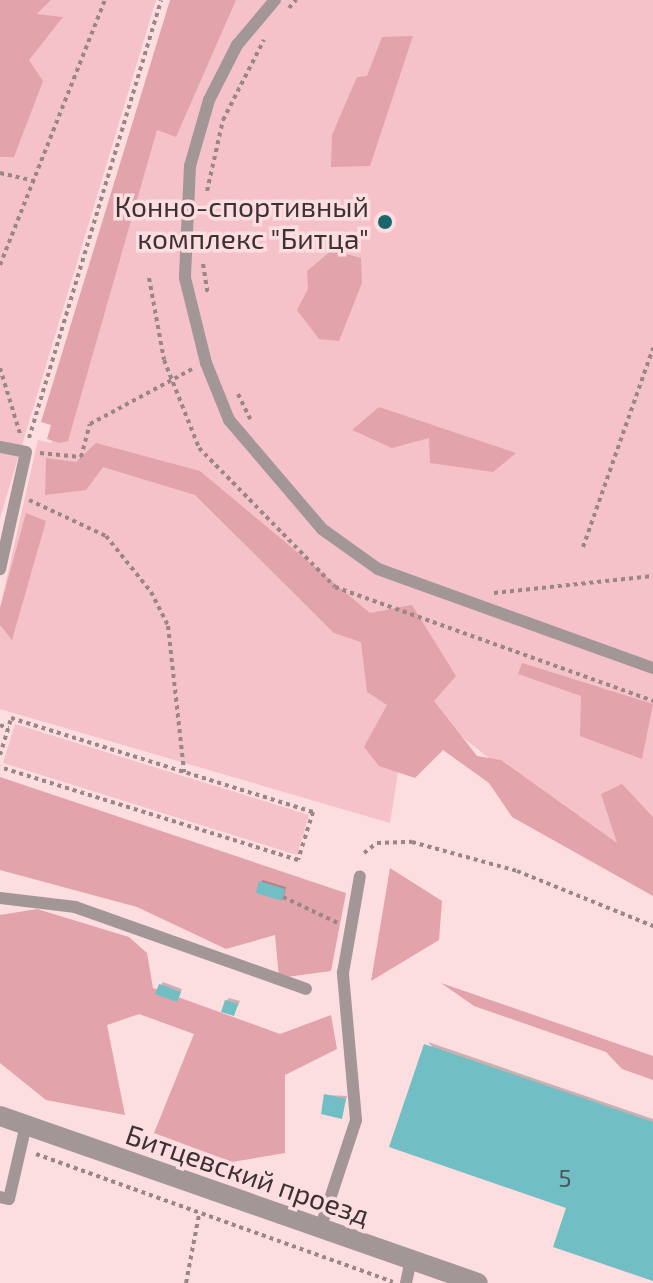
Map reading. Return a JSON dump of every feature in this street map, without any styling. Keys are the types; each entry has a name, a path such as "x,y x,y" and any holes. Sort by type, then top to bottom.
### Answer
{"street":[{"name":"Битцевский проезд","path":"0,1116 478,1283"}],"lane":[{"path":"275,0 237,45 209,100 190,166 185,278 206,363 229,420 270,476 322,529 378,569 653,668"},
{"path":"0,447 26,452 0,569"},
{"path":"320,1229 356,1120 343,973 360,876"},
{"path":"0,898 75,907 306,989"},
{"path":"0,1197 9,1199 26,1125"},
{"path":"406,1283 411,1260"}],"path":[{"path":"0,265 105,0"},
{"path":"26,452 161,0"},
{"path":"279,19 296,0"},
{"path":"204,207 223,120 270,29"},
{"path":"0,173 35,181"},
{"path":"203,247 209,304"},
{"path":"583,547 653,348"},
{"path":"26,452 81,457 90,424 206,363"},
{"path":"0,368 26,452"},
{"path":"233,385 257,430"},
{"path":"16,495 106,536 151,592 168,626 184,772"},
{"path":"492,594 653,576"},
{"path":"477,588 521,604"},
{"path":"0,755 11,718 313,812 298,860 0,767"},
{"path":"0,725 8,728"},
{"path":"305,837 315,839"},
{"path":"364,853 377,843 412,842 517,871 653,926"},
{"path":"283,897 351,927"},
{"path":"20,1148 199,1215 395,1283"},
{"path":"186,1283 199,1215"}],"shaded area":[{"path":"0,0 51,0 37,14 63,17 29,60 43,81 14,157 0,157"},
{"path":"51,0 156,0 0,518 0,157 14,156 28,60 62,17 36,15"},
{"path":"170,0 236,0 176,137 157,130 68,441 59,443 47,439 51,425 41,422"},
{"name":"Конно-спортивный комплекс \"Битца\"","path":"181,0 653,0 653,875 614,858 410,695 390,823 0,709 0,608 38,440 51,443"},
{"path":"413,36 370,166 331,167 332,135 357,77 367,76 382,37"},
{"path":"332,250 361,258 362,283 339,341 319,339 297,310 308,289 307,271"},
{"path":"379,407 516,453 493,472 430,463 429,438 392,448 352,430"},
{"path":"96,443 200,471 370,613 412,605 456,676 434,701 477,756 501,760 617,843 601,794 622,784 653,817 653,896 512,817 489,783 443,750 415,778 379,766 364,747 387,705 367,692 361,642 334,633 195,495 103,467 86,490 45,495 46,458 76,462"},
{"path":"26,513 46,521 12,640 0,625 0,608"},
{"path":"522,663 653,704 642,759 580,736 581,696 518,674"},
{"path":"15,724 309,815 297,855 3,763"},
{"path":"0,777 346,893 331,971 279,978 275,935 226,949 137,907 0,870"},
{"path":"390,868 442,901 439,940 371,981"},
{"path":"37,909 129,937 147,953 153,988 280,1034 331,1015 337,1049 285,1075 285,1153 232,1162 154,1133 194,1034 139,1014 107,1025 125,1115 46,1100 0,1063 0,915"},
{"path":"441,983 653,1056 653,1080 622,1069 606,1052 474,1006"}],"building":[{"path":"259,881 285,889 282,901 256,893"},
{"path":"159,984 181,992 177,1002 155,994"},
{"path":"225,1000 238,1004 234,1016 221,1012"},
{"path":"424,1044 653,1122 653,1281 553,1247 566,1208 389,1147"},
{"path":"324,1094 346,1099 342,1119 321,1114"}],"place":[{"name":"Конно-спортивный комплекс \"Битца\"","path":"385,222"}]}
